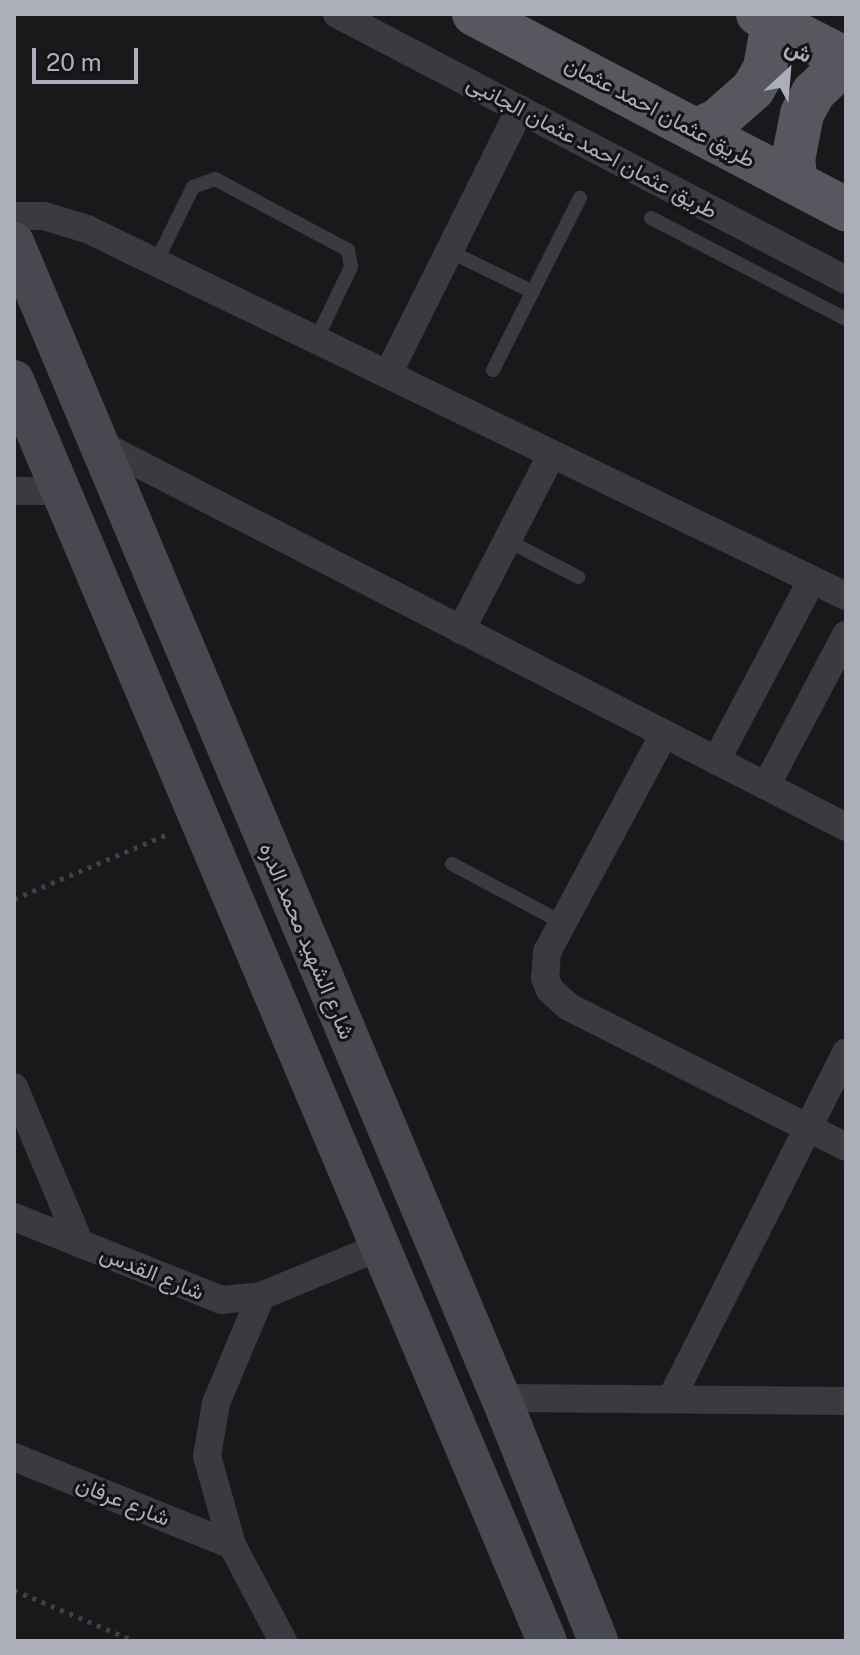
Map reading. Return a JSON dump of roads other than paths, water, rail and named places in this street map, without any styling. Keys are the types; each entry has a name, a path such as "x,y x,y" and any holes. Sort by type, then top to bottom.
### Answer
{"main road":[{"name":"طريق عثمان احمد عثمان","path":"474,14 846,209"},
{"path":"697,130 718,120 753,89 765,68 766,18 846,60 813,93 802,114 793,160 796,183"},
{"name":"شارع الشهيد محمد الدره","path":"14,242 501,1398 598,1641"},
{"path":"14,380 547,1641"}],"street":[{"name":"طريق عثمان احمد عثمان الجانبى","path":"337,14 846,280"},
{"path":"388,374 520,109"},
{"path":"14,216 66,221 156,262 846,596"},
{"path":"96,442 846,827"},
{"path":"461,630 552,454"},
{"path":"14,491 61,491"},
{"path":"716,761 812,580"},
{"path":"766,786 846,635"},
{"path":"664,734 563,923 544,965 558,1000 846,1147"},
{"path":"672,1397 846,1053"},
{"path":"14,1087 80,1244"},
{"name":"شارع القدس","path":"14,1217 209,1297 233,1301 261,1296 382,1246"},
{"path":"261,1296 208,1435 210,1477 232,1545 283,1641"},
{"path":"501,1398 672,1397 846,1401"},
{"name":"شارع عرفان","path":"14,1457 232,1545"}],"lane":[{"path":"156,262 193,187 215,179 348,250 351,267 316,340"},
{"path":"493,370 580,198"},
{"path":"651,218 846,319"},
{"path":"451,252 533,292"},
{"path":"508,541 578,577"},
{"path":"452,864 563,923"}]}
